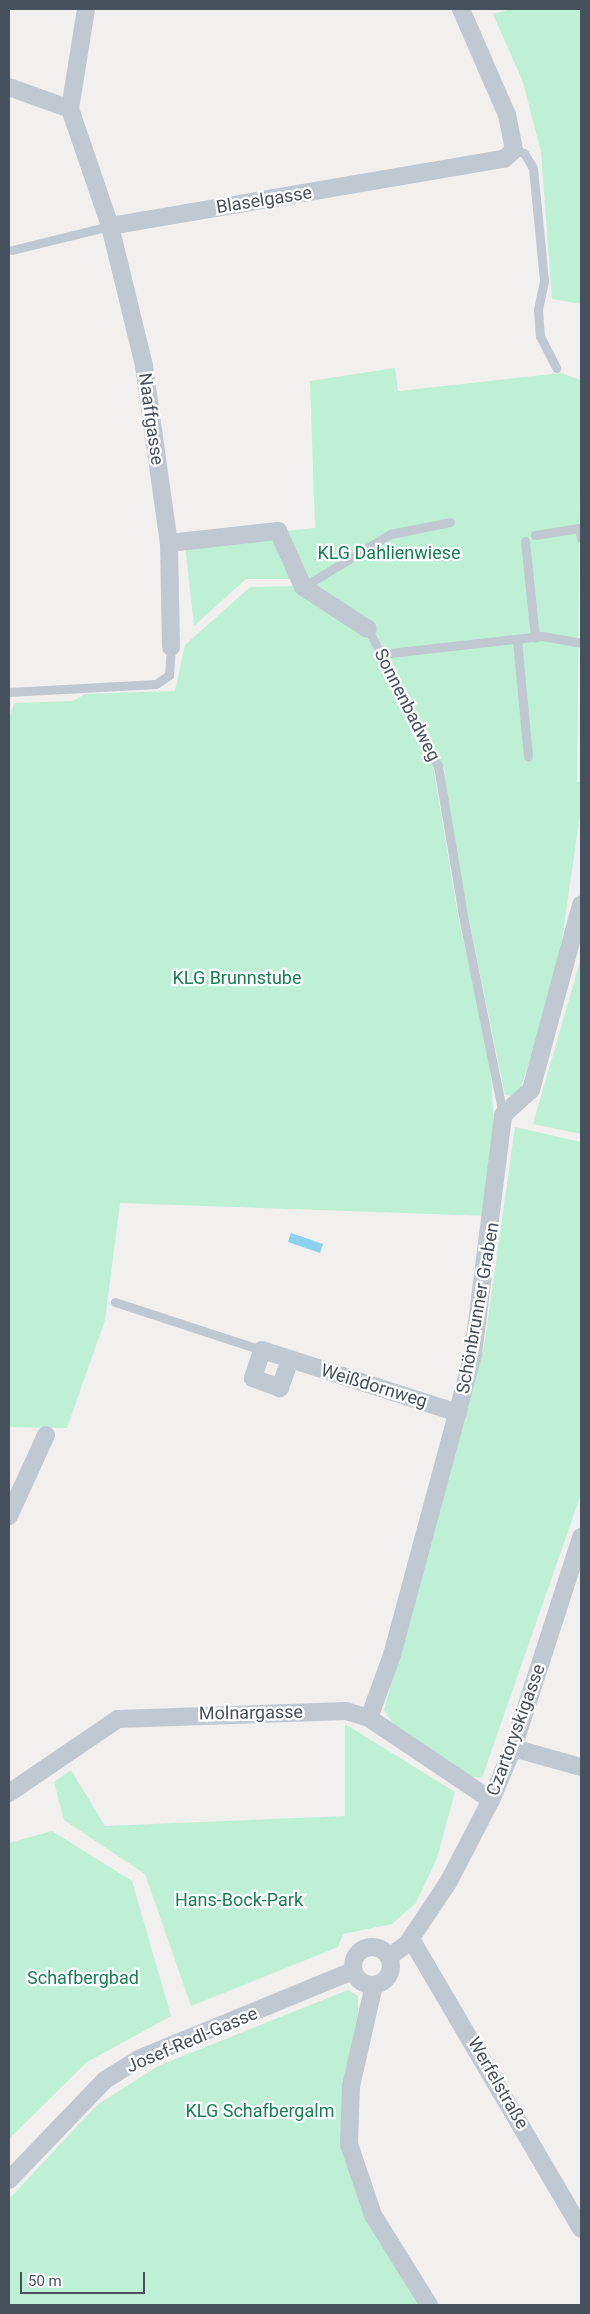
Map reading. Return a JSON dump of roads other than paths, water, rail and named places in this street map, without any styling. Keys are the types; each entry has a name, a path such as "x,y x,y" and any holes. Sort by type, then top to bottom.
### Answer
{"street":[{"name":"Naaffgasse","path":"86,9 70,109 110,226 144,366 169,543 171,647"},
{"path":"461,9 495,81 514,150"},
{"path":"9,87 70,109"},
{"name":"Blaselgasse","path":"110,226 487,163 514,150"},
{"path":"169,543 278,531 303,587"},
{"name":"Sonnenbadweg","path":"303,587 368,629"},
{"path":"503,1115 531,1090 581,905"},
{"name":"Schönbrunner Graben","path":"369,1718 392,1655 458,1413 486,1278 503,1115"},
{"path":"262,1350 253,1378 280,1388 290,1360"},
{"name":"Weißdornweg","path":"262,1350 458,1413"},
{"path":"9,1516 46,1435"},
{"name":"Czartoryskigasse","path":"389,1957 411,1939 449,1881 491,1800 513,1748 581,1537"},
{"name":"Molnargasse","path":"9,1793 118,1719 338,1711 369,1718 491,1800"},
{"path":"513,1748 581,1767"},
{"name":"Werfelstraße","path":"411,1939 581,2229"},
{"path":"374,1985 361,1982 353,1971 354,1957 365,1948 379,1947 389,1957 389,1975 374,1985 352,2078 349,2144 373,2215 429,2305"},
{"name":"Josef-Redl-Gasse","path":"9,2180 105,2080 138,2059 353,1971"}],"lane":[{"path":"514,150 524,153 533,168 544,281 538,309 540,336 556,368"},
{"name":"Blaselgasse","path":"12,250 110,226"},
{"path":"303,587 390,534 450,522"},
{"path":"535,535 580,528 581,538"},
{"path":"525,542 535,637"},
{"name":"Sonnenbadweg","path":"368,629 438,766 464,921 503,1115"},
{"path":"380,654 535,637 581,643"},
{"path":"517,640 528,756"},
{"name":"Naaffgasse","path":"9,692 156,684 169,675 171,647"},
{"name":"Weißdornweg","path":"115,1302 262,1350"}],"water":[{"path":"291,1233 323,1244 320,1253 288,1242"}],"park label":[{"name":"KLG Dahlienwiese","path":"389,553"},
{"name":"KLG Brunnstube","path":"237,978"},
{"name":"Hans-Bock-Park","path":"239,1900"},
{"name":"Schafbergbad","path":"83,1978"},
{"name":"KLG Schafbergalm","path":"260,2111"}]}
